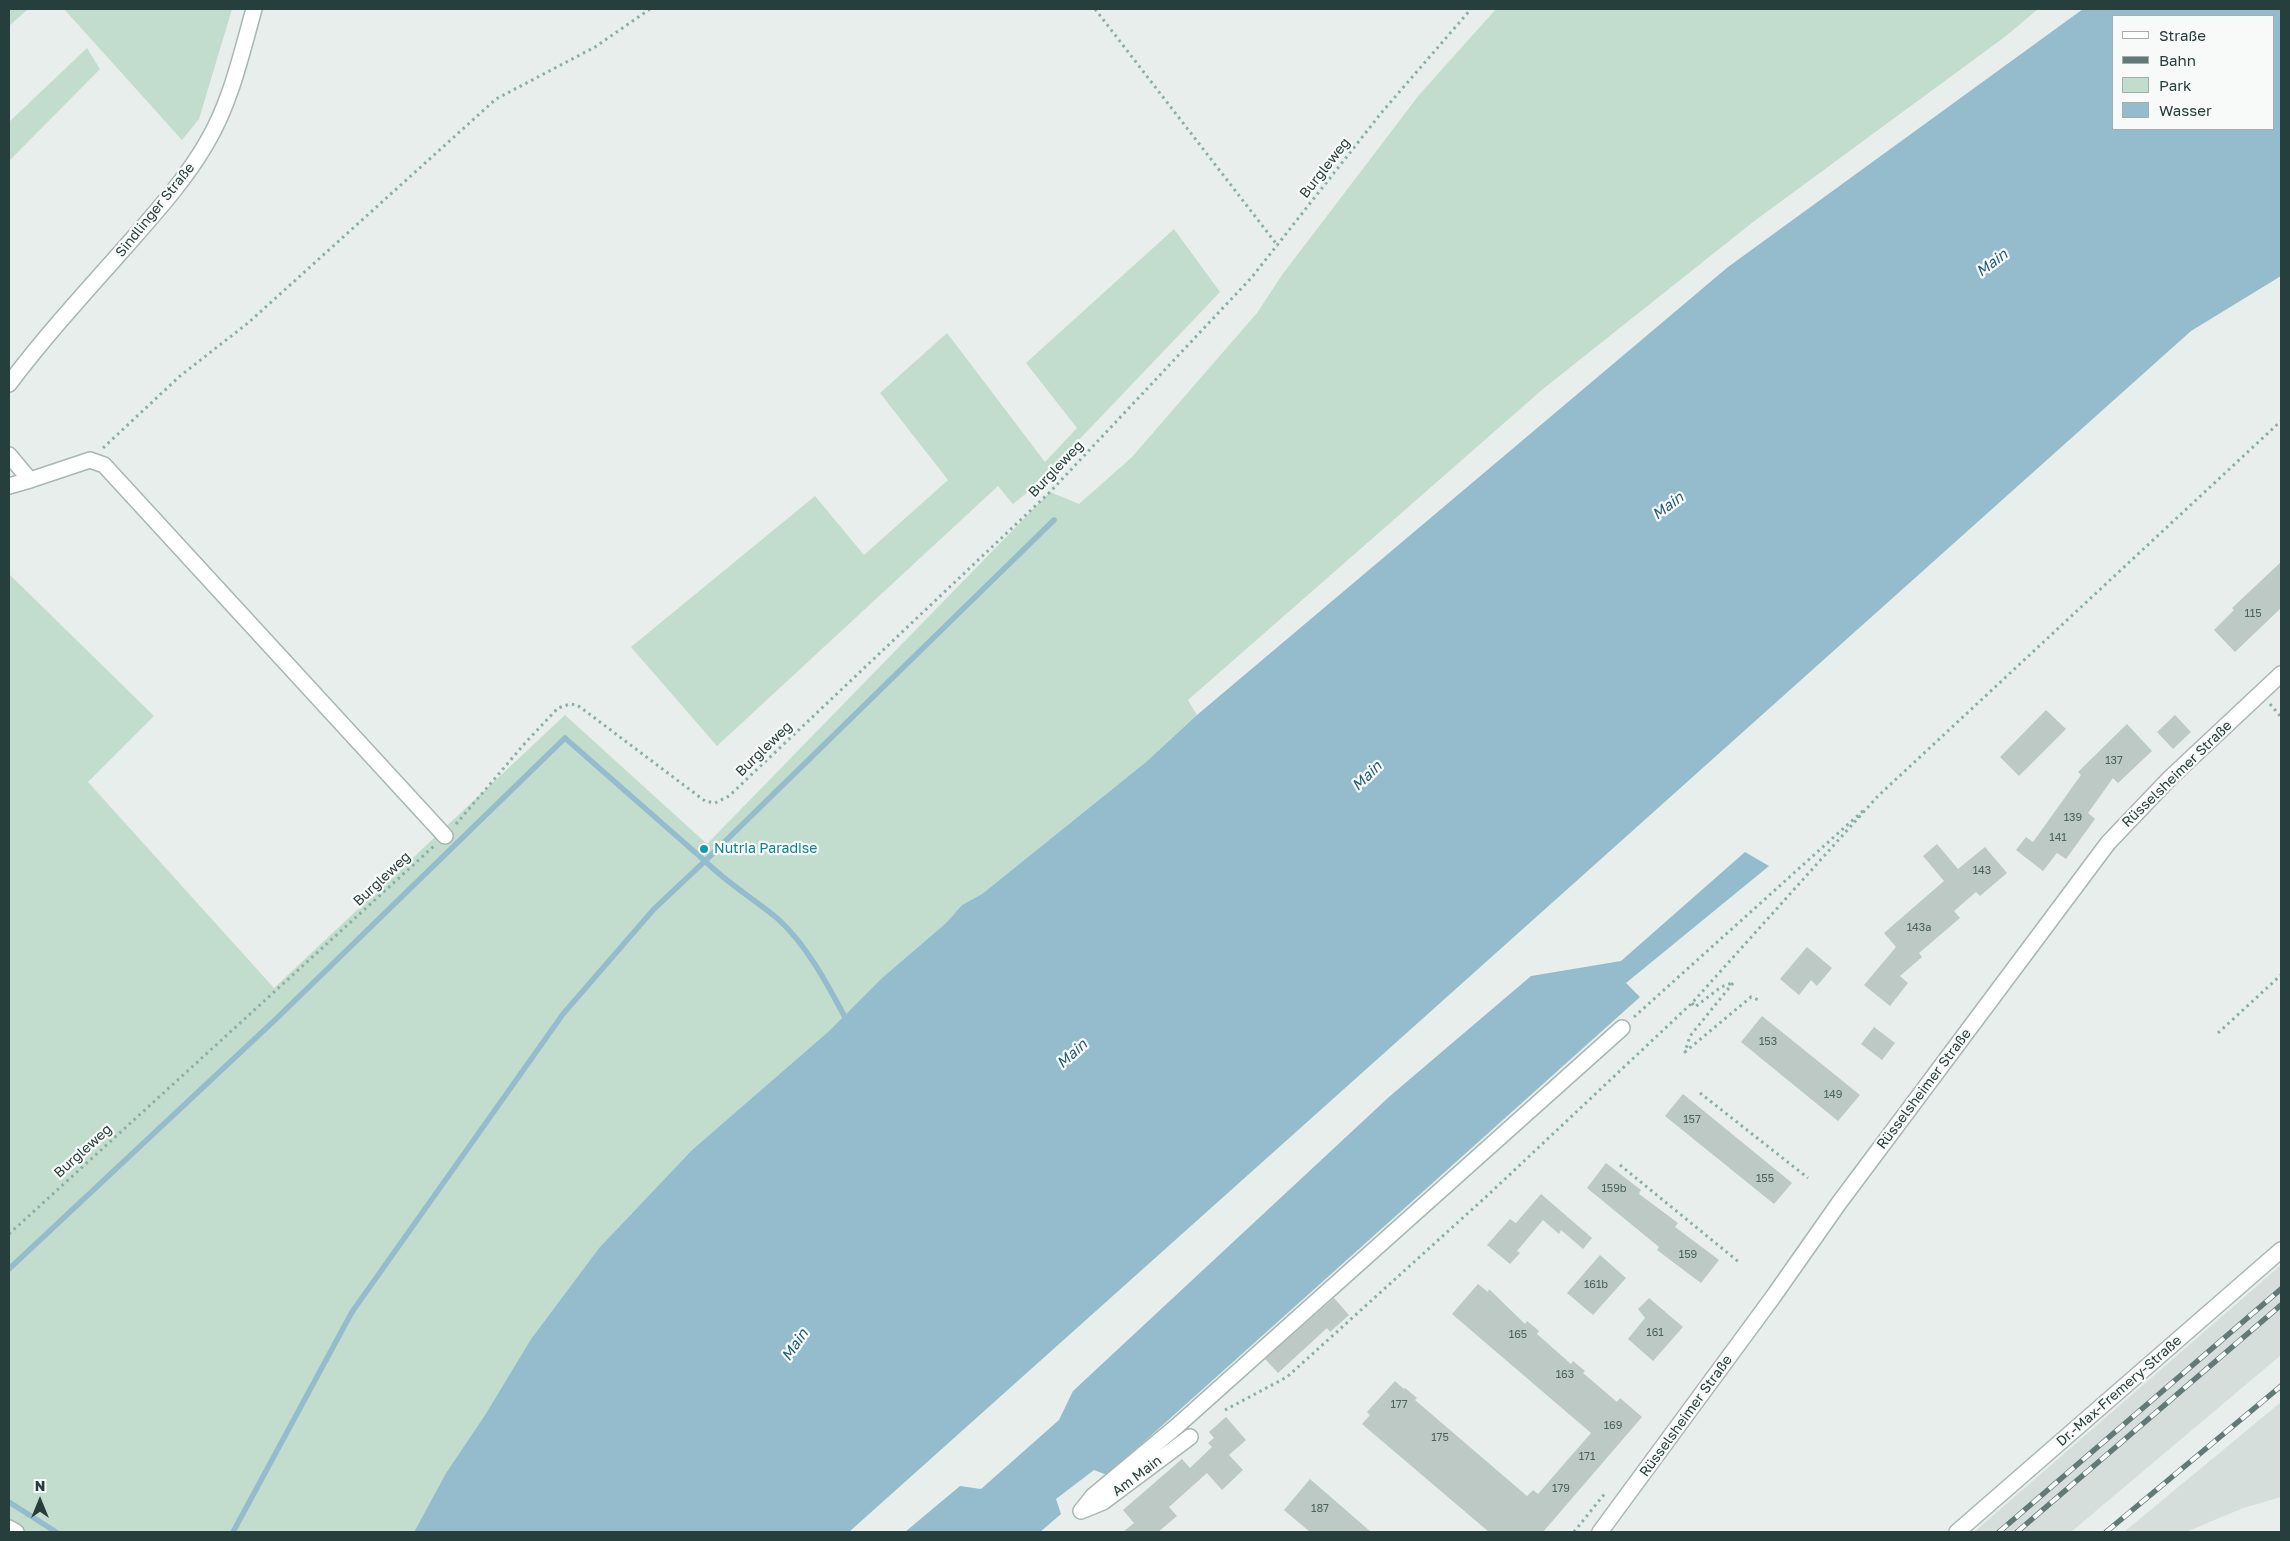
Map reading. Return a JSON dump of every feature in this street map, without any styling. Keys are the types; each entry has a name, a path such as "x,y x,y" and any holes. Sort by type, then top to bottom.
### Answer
{"street":[{"name":"Sindlinger Straße","path":"9,384 34,351 167,199 207,143 232,92 254,9"},
{"path":"9,455 30,480"},
{"path":"9,486 90,460 104,465 446,836"},
{"name":"Rüsselsheimer Straße","path":"1600,1532 1785,1281 1839,1203 2108,843 2170,778 2281,674"},
{"name":"Am Main","path":"1190,1437 1103,1502 1081,1510 1099,1490 1185,1420 1622,1028"},
{"name":"Dr.-Max-Fremery-Straße","path":"1957,1532 2281,1250"},
{"path":"9,1528 16,1532"}],"path":[{"path":"90,460 180,376 248,323 496,99 595,47 650,9"},
{"path":"1095,9 1278,246"},
{"name":"Burgleweg","path":"9,1234 446,836 526,742 564,704 577,705 705,801 714,803 729,796 1050,492 1252,277 1382,112 1471,9"},
{"path":"1622,1028 1878,796 2281,421"},
{"path":"1225,1410 1286,1377 1488,1195 1692,1003 1878,796"},
{"path":"2218,1033 2281,975"},
{"path":"1692,1003 1695,1007 1720,987 1733,983 1690,1036 1685,1052 1751,997 1761,1002"},
{"path":"1700,1093 1808,1178"},
{"path":"1620,1165 1740,1263"}],"shaded area":[{"path":"2281,1265 2281,1355 2071,1532 1974,1532"},
{"path":"2281,1402 2281,1497 2243,1508 2186,1532 2124,1532"}],"green space":[{"path":"9,9 28,9 9,26"},
{"path":"64,9 232,9 199,119 182,140"},
{"path":"1496,9 2038,9 2006,36 1753,222 1543,389 1188,700 1197,715 1146,762 982,894 962,905 946,923 882,978 829,1031 692,1150 599,1248 531,1339 485,1415 446,1473 414,1532 9,1532 9,574 154,716 88,782 274,988 565,715 707,844 1050,492 1079,504 1132,457 1257,313 1282,275 1419,95"},
{"path":"87,48 100,69 9,161 9,122"},
{"path":"1174,229 1220,292 1034,487 1013,504 998,486 717,746 631,647 815,496 864,555 948,480 880,393 947,333 1045,462 1077,428 1026,363"}],"water":[{"name":"Main","path":"2083,9 2281,9 2281,276 2191,331 849,1532 414,1532 446,1473 485,1415 531,1339 599,1248 692,1150 829,1031 882,978 946,923 962,905 982,894 1146,762 1197,715 1728,267"},
{"path":"1745,852 1769,866 1626,983 1640,997 1107,1475 1094,1470 1056,1499 1061,1514 1040,1532 905,1532 960,1486 981,1489 1059,1420 1073,1391 1390,1096 1531,976 1621,961"}],"building":[{"path":"2281,562 2281,608 2235,652 2214,630 2234,610 2232,608"},
{"path":"2046,710 2066,729 2019,776 2000,757"},
{"path":"2175,715 2191,732 2173,749 2157,732"},
{"path":"2127,724 2152,751 2118,783 2113,778 2088,813 2095,819 2066,859 2057,853 2043,871 2016,850 2026,837 2033,842 2081,775 2078,772"},
{"path":"1937,844 1958,869 1985,847 2007,873 1980,896 1976,892 1954,911 1960,918 1919,953 1922,957 1900,976 1908,983 1890,1006 1864,985 1896,947 1884,933 1944,881 1923,856"},
{"path":"1807,947 1832,968 1817,986 1811,980 1799,995 1780,979"},
{"path":"1762,1016 1860,1095 1838,1121 1741,1042"},
{"path":"1874,1027 1895,1043 1882,1060 1861,1044"},
{"path":"1683,1094 1792,1183 1774,1204 1665,1116"},
{"path":"1606,1163 1641,1190 1639,1194 1678,1223 1675,1227 1719,1260 1701,1283 1657,1250 1659,1247 1587,1188"},
{"path":"1541,1194 1592,1238 1583,1249 1561,1230 1559,1234 1543,1220 1517,1251 1520,1253 1510,1264 1487,1245 1510,1219 1516,1223"},
{"path":"1600,1255 1626,1278 1593,1315 1567,1293"},
{"path":"1478,1284 1488,1292 1489,1289 1525,1324 1527,1321 1539,1331 1537,1334 1571,1364 1573,1361 1585,1371 1583,1373 1617,1402 1620,1398 1642,1417 1543,1532 1489,1532 1362,1424 1370,1415 1367,1412 1395,1381 1417,1398 1415,1400 1527,1496 1533,1490 1538,1494 1591,1433 1452,1314"},
{"path":"1334,1298 1349,1315 1330,1332 1327,1328 1278,1373 1265,1359"},
{"path":"1649,1298 1683,1327 1653,1361 1628,1339 1645,1318 1638,1309"},
{"path":"1226,1417 1246,1440 1229,1455 1243,1470 1222,1490 1207,1473 1169,1507 1177,1516 1158,1532 1123,1532 1134,1523 1123,1510 1182,1459 1190,1468 1212,1447 1208,1443 1214,1438 1209,1432"},
{"path":"1310,1479 1371,1532 1310,1532 1284,1510"}],"waterway":[{"path":"847,1021 817,967 789,929 722,877 705,861 1054,520"},
{"path":"9,1269 276,1019 565,738 705,861 654,909 563,1014 352,1312 233,1532"},
{"path":"9,1502 56,1532"}],"railway":[{"path":"1999,1532 2281,1289"},
{"path":"2017,1532 2281,1305"},
{"path":"2106,1532 2281,1386"}],"place":[{"name":"Nutria Paradise","path":"704,849"}]}
